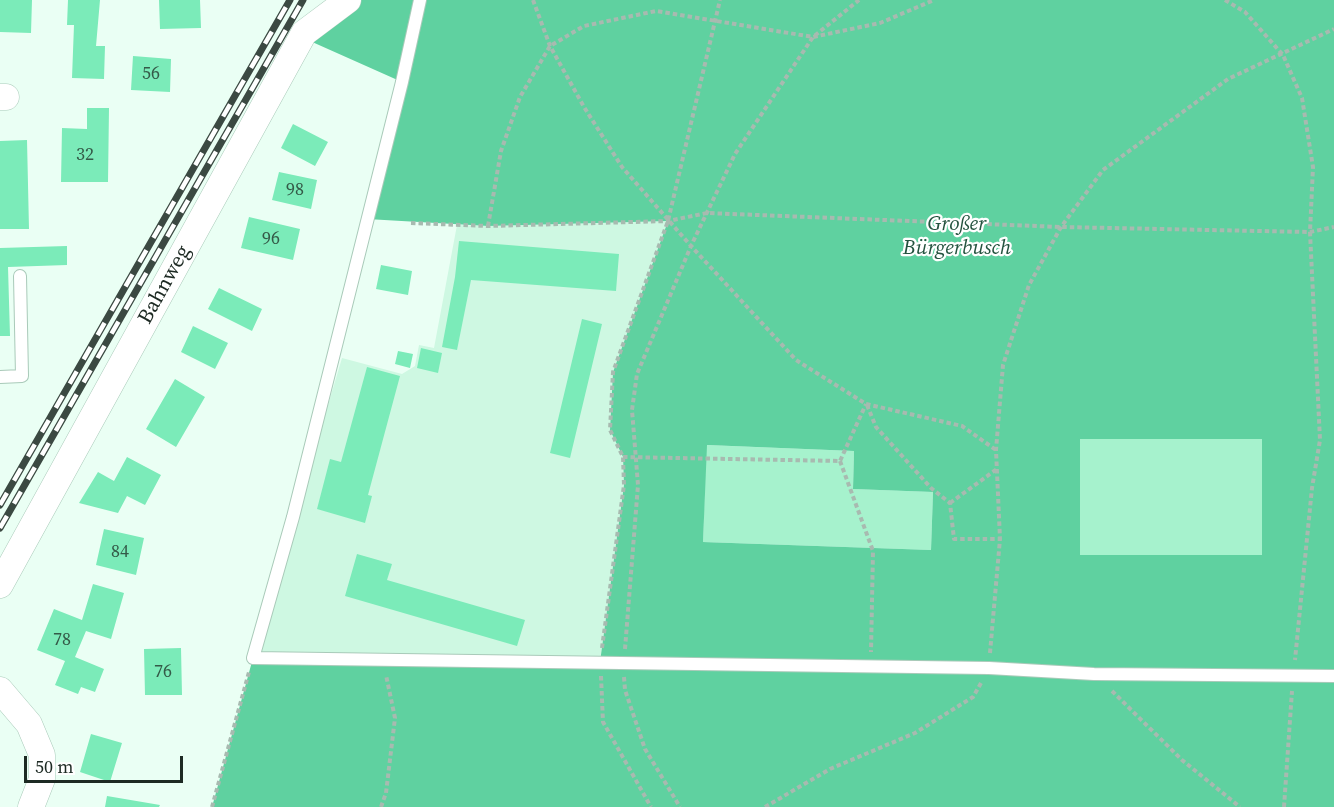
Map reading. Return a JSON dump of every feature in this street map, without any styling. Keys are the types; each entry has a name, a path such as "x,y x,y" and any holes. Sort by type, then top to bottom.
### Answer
{"street":[{"name":"Bahnweg","path":"0,585 304,33 348,0"},
{"path":"0,690 28,724 42,754 42,779 31,807"}],"lane":[{"path":"420,0 402,82 293,517 253,658 871,666 989,668 1094,674 1334,676"},
{"path":"0,377 22,376 20,276"}],"path":[{"path":"533,0 550,46 622,167 668,221 796,360 866,404 962,426 996,450"},
{"path":"651,807 603,722 600,662 624,485 623,457 610,430 613,372 668,221 720,0"},
{"path":"680,807 645,749 625,690 624,662 635,536 636,457 632,410 637,374 691,246 735,154 813,37 859,0"},
{"path":"488,226 501,151 520,97 550,46 584,26 656,11 813,37 880,23 934,0"},
{"path":"1225,0 1245,12 1283,55 1302,98 1313,167 1310,232 1320,440 1312,488 1306,564 1292,677 1284,807"},
{"path":"765,807 830,770 915,733 973,698 989,668 1000,539 996,450 1002,365 1029,285 1061,227 1103,170 1228,79 1334,29"},
{"path":"411,223 488,226 668,221 707,213 1061,227 1310,232 1334,227"},
{"path":"866,404 840,460 873,551 871,666"},
{"path":"866,404 876,427 930,488 950,503 954,539 1000,539"},
{"path":"623,457 840,460"},
{"path":"950,503 997,469"},
{"path":"212,807 253,658"},
{"path":"381,807 386,793 396,718 382,660"},
{"path":"1094,674 1182,760 1240,807"}],"shaded area":[{"path":"668,221 613,372 610,430 623,457 624,485 600,662 253,658 342,358 402,374 415,366 419,345 434,348 457,225"}],"green space":[{"name":"Großer Bürgerbusch","path":"330,0 1334,0 1334,807 212,807 253,658 600,662 624,485 623,457 610,430 613,372 668,221 488,226 367,219 402,82 292,33","holes":["1080,439 1262,439 1262,555 1080,555","707,445 854,451 853,489 933,492 931,550 703,542"]},
{"path":"1080,439 1262,439 1262,556 1080,555"},
{"path":"706,445 854,451 853,489 933,492 931,550 703,542"}],"building":[{"path":"0,0 32,0 31,33 0,32"},
{"path":"68,0 100,0 96,46 105,46 104,79 72,78 74,25 67,25"},
{"path":"159,0 200,0 201,28 160,29"},
{"path":"133,56 171,59 170,92 131,90"},
{"path":"87,108 109,108 108,182 61,182 62,128 87,129"},
{"path":"293,124 328,142 315,166 281,148"},
{"path":"27,140 29,229 0,229 0,141"},
{"path":"279,172 317,180 311,209 272,200"},
{"path":"249,217 300,229 293,260 241,248"},
{"path":"459,241 619,254 616,291 471,280 457,350 442,347"},
{"path":"67,246 67,265 8,267 10,336 0,336 0,248"},
{"path":"381,265 412,271 408,295 376,289"},
{"path":"219,288 262,309 252,331 208,309"},
{"path":"582,319 602,324 570,458 550,453"},
{"path":"193,326 228,343 215,369 181,352"},
{"path":"421,348 442,353 438,373 417,368"},
{"path":"398,351 413,354 410,368 395,364"},
{"path":"367,367 400,376 368,495 372,496 365,523 317,509 330,459 341,462"},
{"path":"175,379 205,397 176,447 146,429"},
{"path":"127,457 161,475 145,505 127,496 118,513 79,503 98,472 114,481"},
{"path":"104,529 144,538 136,575 96,565"},
{"path":"357,554 392,564 387,580 525,620 517,646 345,596"},
{"path":"93,584 124,593 111,639 86,631 75,657 104,669 95,692 81,687 78,694 55,685 65,661 37,650 54,609 82,620"},
{"path":"181,648 182,695 145,695 144,649"},
{"path":"91,734 122,743 110,782 80,772"},
{"path":"107,796 160,805 159,807 105,807"}],"railway":[{"path":"0,505 290,0"},
{"path":"0,528 303,0"}]}
